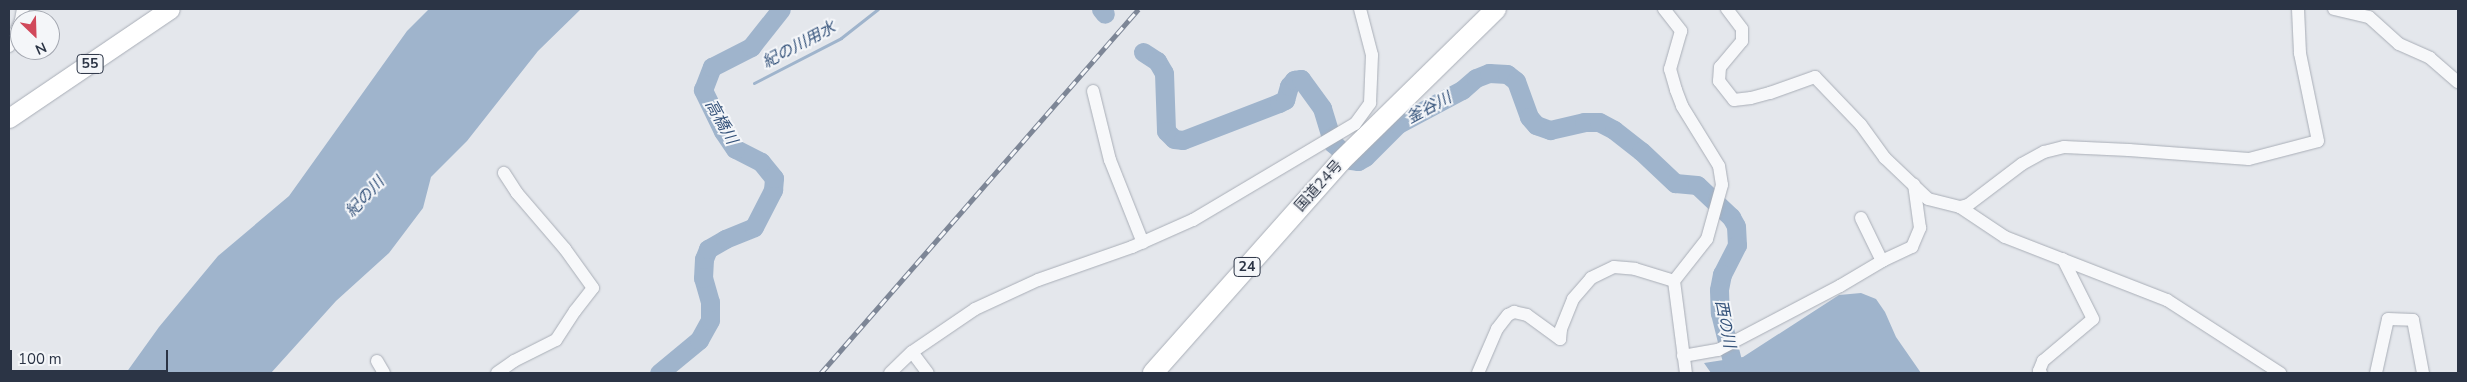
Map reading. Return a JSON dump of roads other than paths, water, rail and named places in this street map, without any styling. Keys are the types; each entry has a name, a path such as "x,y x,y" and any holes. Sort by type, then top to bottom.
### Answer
{"highway":[{"name":"国道24号","path":"1153,373 1347,154 1496,9"}],"main road":[{"name":"55","path":"9,118 170,9"}],"street":[{"path":"890,373 912,352 975,308 1038,280 1143,242 1193,220 1355,124 1370,103 1372,55 1360,9"},
{"path":"1664,9 1681,31 1670,70 1682,106 1719,166 1722,185 1707,239 1674,281 1686,373"},
{"path":"1727,9 1742,29 1742,41 1720,67 1719,81 1734,100 1760,96 1815,77 1861,125 1885,158 1928,199 1960,207 2005,237 2167,300 2280,373"},
{"path":"1960,207 1968,205 2022,164 2044,152 2064,147 2250,158 2318,141 2300,53 2298,9"},
{"path":"2334,9 2370,16 2399,44 2430,58 2458,82"},
{"path":"1093,91 1110,160 1143,242"},
{"path":"497,373 514,361 556,340 593,288 565,249 517,193 504,173"},
{"path":"1683,356 1718,350 1882,261 1912,247 1920,228 1914,184"},
{"path":"1861,218 1882,261"},
{"path":"2041,373 2039,371 2043,361 2092,319 2063,259"},
{"path":"1478,373 1497,328 1508,315 1514,312 1527,315 1560,338 1561,329 1573,299 1591,278 1614,267 1635,269 1674,281"},
{"path":"2376,373 2388,318 2413,320 2423,373"},
{"path":"912,352 928,373"},
{"path":"377,361 384,373"}],"water":[{"name":"紀の川","path":"429,9 581,9 538,51 467,141 431,177 423,208 389,253 336,301 271,373 126,373 159,327 218,256 289,196 407,31"},
{"path":"1861,293 1876,299 1885,312 1896,337 1921,373 1711,373 1704,363 1743,357 1839,295"}],"waterway":[{"name":"高橋川","path":"659,373 699,340 710,320 710,302 703,278 704,259 708,249 725,239 754,227 773,190 774,178 761,162 735,149 723,131 703,90 712,67 751,47 781,9"},
{"name":"紀の川用水","path":"754,83 841,38 878,9"},
{"name":"釜谷川","path":"1101,9 1105,14"},
{"name":"釜谷川","path":"1143,52 1157,61 1164,73 1166,131 1174,139 1183,140 1279,103 1285,100 1289,86 1294,80 1301,79 1322,108 1333,143 1351,160 1358,161 1365,157 1398,124 1462,90 1476,78 1489,73 1507,74 1516,81 1529,117 1536,125 1550,130 1584,122 1599,122 1614,130 1641,151 1675,183 1697,185 1731,217 1736,226 1737,245 1722,274 1719,290 1720,313 1735,373"}],"railway":[{"path":"821,373 1139,9"}],"water label":[{"name":"西の川","path":"1725,324"}]}
